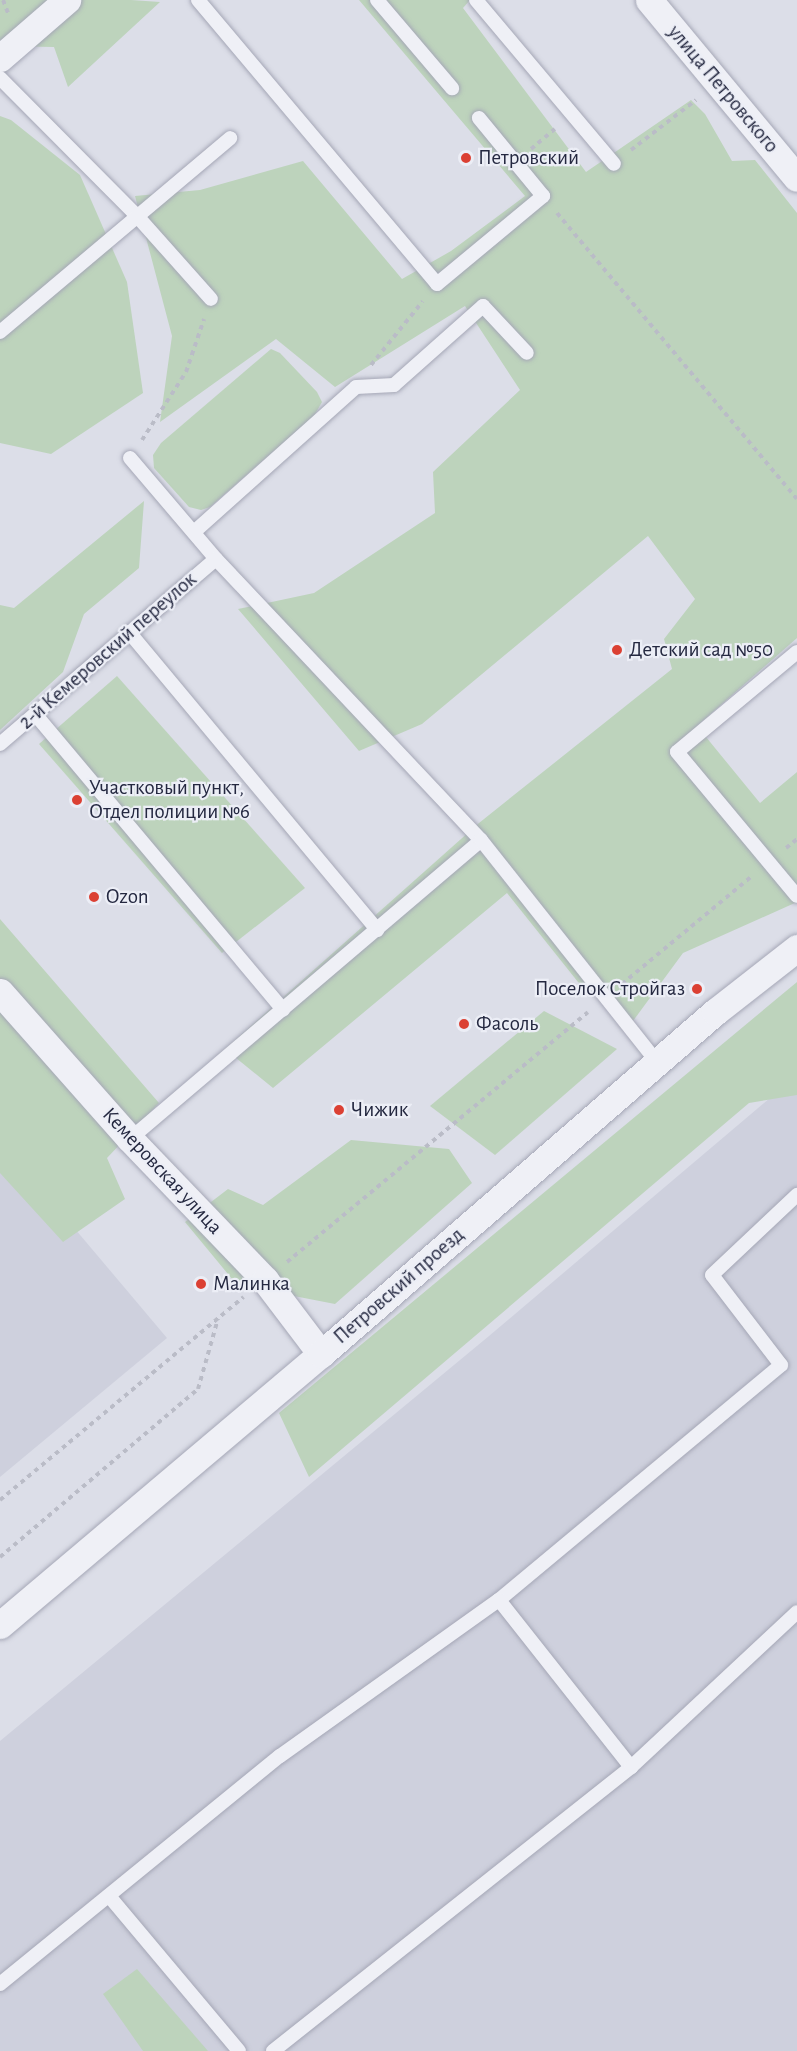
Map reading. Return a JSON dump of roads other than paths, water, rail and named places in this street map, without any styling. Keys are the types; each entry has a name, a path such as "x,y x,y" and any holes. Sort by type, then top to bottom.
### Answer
{"street":[{"path":"0,58 67,0"},
{"name":"улица Петровского","path":"650,0 797,178"},
{"name":"Петровский проезд","path":"0,1624 321,1354 657,1062 797,948"},
{"name":"Кемеровская улица","path":"0,992 130,1139 265,1280 321,1354"}],"lane":[{"path":"198,0 437,285 543,196 479,118"},
{"path":"377,0 452,88"},
{"path":"476,0 614,164"},
{"path":"0,78 137,216 211,299"},
{"path":"0,332 230,138"},
{"path":"194,532 356,387 394,385 483,306 527,353"},
{"path":"130,458 216,559 481,840 657,1062"},
{"name":"2-й Кемеровский переулок","path":"0,744 216,559"},
{"path":"129,632 377,930"},
{"path":"797,652 677,752 797,896"},
{"path":"34,714 283,1010"},
{"path":"130,1139 481,840"},
{"path":"0,1984 280,1756 499,1600 781,1365 711,1275 797,1195"},
{"path":"499,1600 631,1767"},
{"path":"273,2051 631,1767 797,1612"},
{"path":"109,1896 239,2051"}],"place":[{"name":"Петровский","path":"466,158"},
{"name":"Детский сад №50","path":"617,650"},
{"name":"Участковый пункт, Отдел полиции №6","path":"77,800"},
{"name":"Ozon","path":"94,897"},
{"name":"Поселок Стройгаз","path":"697,989"},
{"name":"Фасоль","path":"464,1024"},
{"name":"Чижик","path":"339,1110"},
{"name":"Малинка","path":"201,1284"}]}
